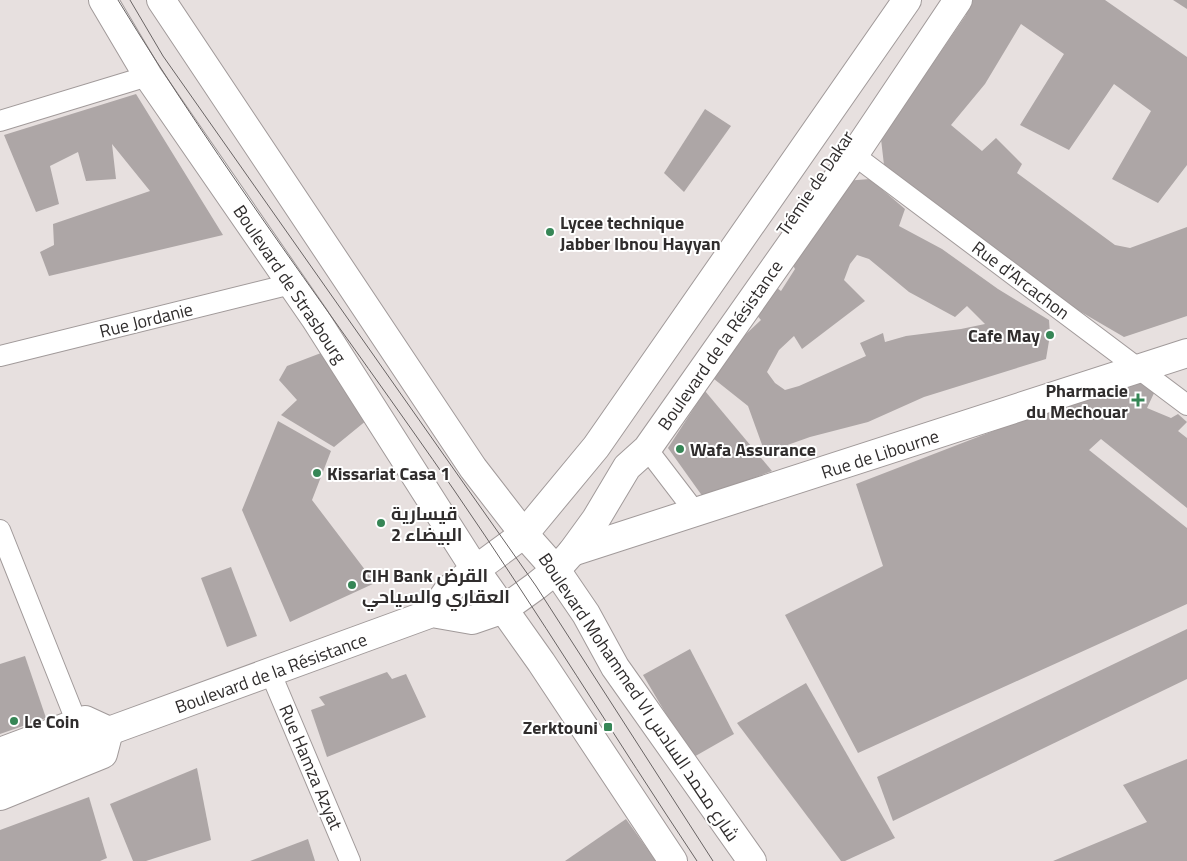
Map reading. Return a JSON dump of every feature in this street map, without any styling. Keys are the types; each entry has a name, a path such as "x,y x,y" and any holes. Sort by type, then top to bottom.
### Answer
{"main road":[{"name":"Boulevard de Strasbourg","path":"103,0 148,76 291,284 416,473 475,569"},
{"path":"160,0 474,468 524,534"},
{"path":"432,613 449,589 524,534 596,447 907,0"},
{"name":"Trémie de Dakar","path":"596,447 634,413 921,0"},
{"name":"Trémie de Dakar","path":"637,458 660,403 783,230 940,0"},
{"name":"Boulevard de la Résistance","path":"0,774 109,731 271,674 432,613 472,620 504,609 564,561 596,519 637,458 854,155 958,0"},
{"name":"Rue de Libourne","path":"564,561 696,513 1141,370 1187,353"},
{"name":"Boulevard Mohammed VI شارع محمد السادس","path":"524,534 564,561 586,614 615,667 752,861"},
{"path":"475,569 504,609 673,861"},
{"path":"0,752 85,720 109,731 103,754 0,796"}],"street":[{"path":"0,121 148,76"},
{"name":"Rue d'Arcachon","path":"854,155 1187,404"},
{"name":"Rue Jordanie","path":"0,356 291,284"},
{"path":"637,458 696,513"},
{"path":"0,530 77,723"},
{"name":"Rue Hamza Azyat","path":"271,674 350,861"}],"building":[{"path":"966,0 1105,0 1187,57 1187,165 1158,203 1112,179 1151,111 1114,84 1069,150 1020,125 1064,54 1021,24 985,84 951,125 982,151 996,138 1022,164 1017,173 1115,245 1130,248 1187,227 1187,316 1124,337 1076,309 977,238 884,165 881,139 966,15 961,6"},
{"path":"1173,0 1187,0 1187,9"},
{"path":"136,94 223,235 49,276 40,252 54,245 53,224 150,191 112,144 116,179 86,181 78,152 50,166 59,204 36,212 4,135"},
{"path":"705,109 731,126 684,192 664,173"},
{"path":"870,179 905,209 899,226 942,249 998,289 1049,320 1050,335 1046,359 924,397 868,422 810,437 765,453 748,406 714,379 731,348 761,320 754,312 773,285 781,291 795,269 790,260 844,181","holes":["857,255 869,259 909,292 955,317 967,306 985,324 906,336 885,342 883,333 860,343 866,356 799,386 785,390 775,383 767,372 779,350 794,336 802,349 865,301 844,280 850,264"]},
{"path":"321,353 367,420 334,447 281,415 297,400 279,380 287,366"},
{"path":"1133,377 1155,391 1147,408 1171,418 1178,414 1187,422 1178,431 1187,438 1187,508 1101,439 1089,450 1187,528 1187,604 858,753 785,615 883,566 856,484"},
{"path":"705,391 772,471 703,497 668,448"},
{"path":"278,421 331,451 312,500 375,583 290,622 242,510"},
{"path":"231,567 257,636 227,647 201,578"},
{"path":"1187,629 1187,679 893,821 877,777"},
{"path":"690,649 734,734 692,758 643,675"},
{"path":"25,656 46,718 0,734 0,664"},
{"path":"387,672 392,679 406,674 426,717 327,757 311,710 325,705 319,697"},
{"path":"806,683 895,838 845,861 841,861 737,723"},
{"path":"1187,759 1187,861 1053,861 1147,822 1123,785"},
{"path":"197,768 211,840 146,861 133,861 110,804"},
{"path":"89,797 107,858 100,861 0,861 0,830"},
{"path":"626,819 656,861 565,861"},
{"path":"308,839 315,861 250,861"}],"tram line":[{"path":"118,0 198,125 485,536 697,861"},
{"path":"130,0 163,56 536,586 713,861"}],"place":[{"name":"Lycee technique Jabber Ibnou Hayyan","path":"550,232"},
{"name":"Cafe May","path":"1050,335"},
{"name":"Pharmacie du Mechouar","path":"1138,400"},
{"name":"Wafa Assurance","path":"680,449"},
{"name":"Kissariat Casa 1","path":"317,473"},
{"name":"قيسارية البيضاء 2","path":"381,523"},
{"name":"CIH Bank القرض العقاري والسياحي","path":"352,585"},
{"name":"Le Coin","path":"14,721"},
{"name":"Zerktouni","path":"608,727"}]}
